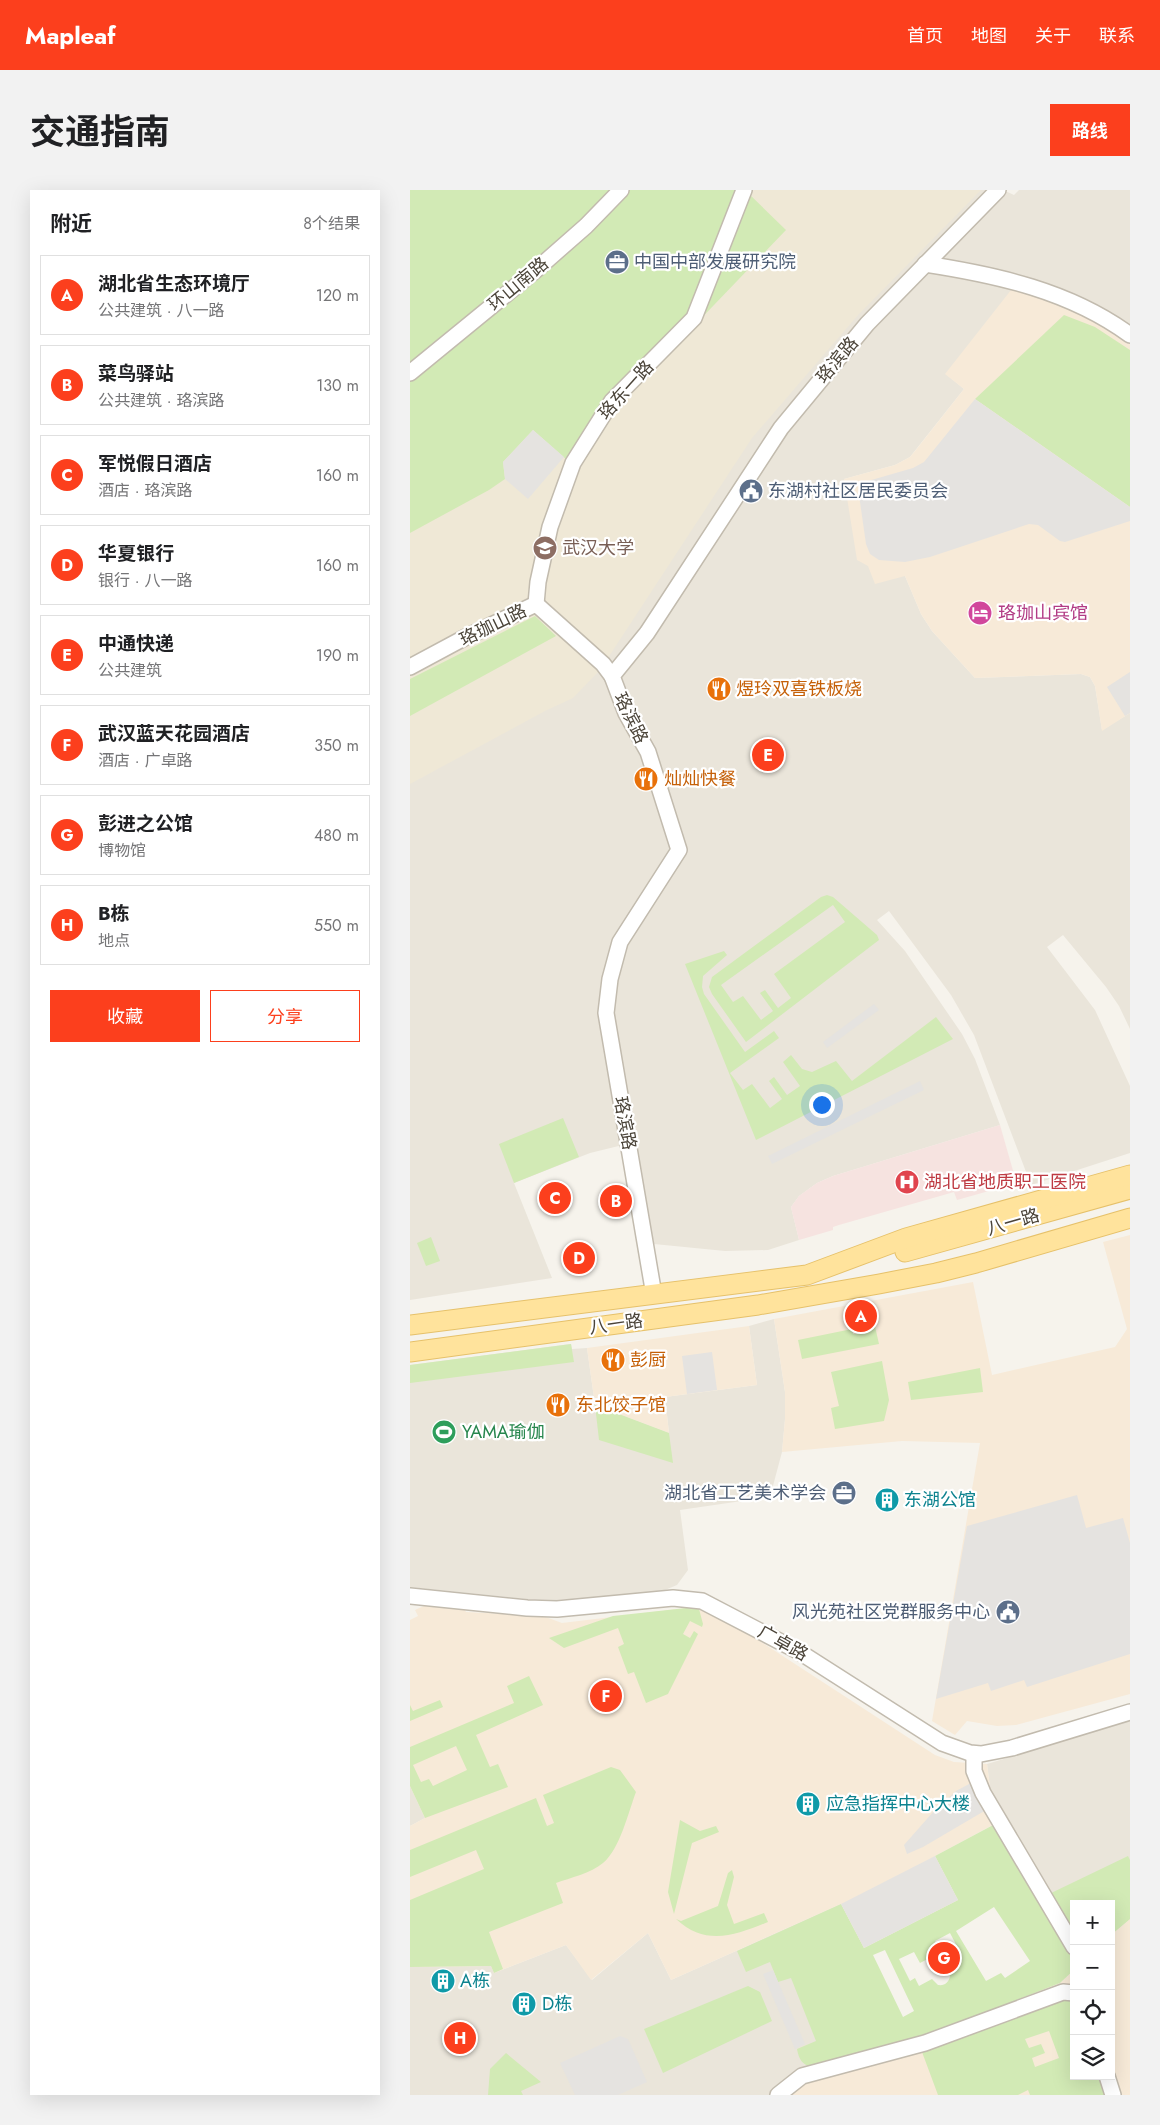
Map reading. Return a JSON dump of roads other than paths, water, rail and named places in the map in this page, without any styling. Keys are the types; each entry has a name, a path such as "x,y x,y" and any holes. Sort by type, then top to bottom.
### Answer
{"main road":[{"name":"八一路","path":"807,1274 906,1238 1130,1175"},
{"name":"八一路","path":"821,1294 946,1247 1130,1190"},
{"name":"八一路","path":"410,1325 807,1274 885,1257 946,1247 1130,1201"},
{"name":"八一路","path":"410,1352 758,1305 936,1273 1130,1218"}],"street":[{"name":"环山南路","path":"410,373 537,269 586,226 621,190"},
{"name":"珞东一路","path":"536,604 538,582 550,527 572,463 612,401 694,318 744,190"},
{"name":"珞滨路","path":"654,1295 606,1003 614,961 620,942 679,850 648,752 626,713 612,676 647,632 780,428 867,324 998,190"},
{"path":"925,264 983,274 1044,292 1088,308 1130,335"},
{"name":"珞珈山路","path":"410,667 464,638 536,604 603,664 612,676"},
{"name":"广卓路","path":"410,1596 527,1608 557,1609 673,1598 702,1601 798,1651 942,1743 974,1754 1012,1748 1130,1712"},
{"path":"974,1754 975,1776 986,1800 1073,1945"},
{"path":"778,2095 802,2076 925,2043 1070,1991"},
{"path":"1107,2080 1113,2095"}],"place":[{"name":"中国中部发展研究院","path":"617,262"},
{"name":"东湖村社区居民委员会","path":"751,491"},
{"name":"武汉大学","path":"545,548"},
{"name":"珞珈山宾馆","path":"980,613"},
{"name":"煜玲双喜铁板烧","path":"719,689"},
{"name":"中通快递","path":"768,755"},
{"name":"灿灿快餐","path":"646,779"},
{"name":"湖北省地质职工医院","path":"907,1182"},
{"name":"军悦假日酒店","path":"555,1198"},
{"name":"菜鸟驿站","path":"616,1201"},
{"name":"华夏银行","path":"579,1258"},
{"name":"湖北省生态环境厅","path":"861,1316"},
{"name":"彭厨","path":"613,1360"},
{"name":"东北饺子馆","path":"558,1405"},
{"name":"YAMA瑜伽","path":"444,1432"},
{"name":"湖北省工艺美术学会","path":"844,1493"},
{"name":"东湖公馆","path":"887,1500"},
{"name":"风光苑社区党群服务中心","path":"1008,1612"},
{"name":"武汉蓝天花园酒店","path":"606,1696"},
{"name":"应急指挥中心大楼","path":"808,1804"},
{"name":"彭进之公馆","path":"944,1958"},
{"name":"A栋","path":"443,1981"},
{"name":"D栋","path":"524,2004"},
{"name":"B栋","path":"460,2038"}]}
